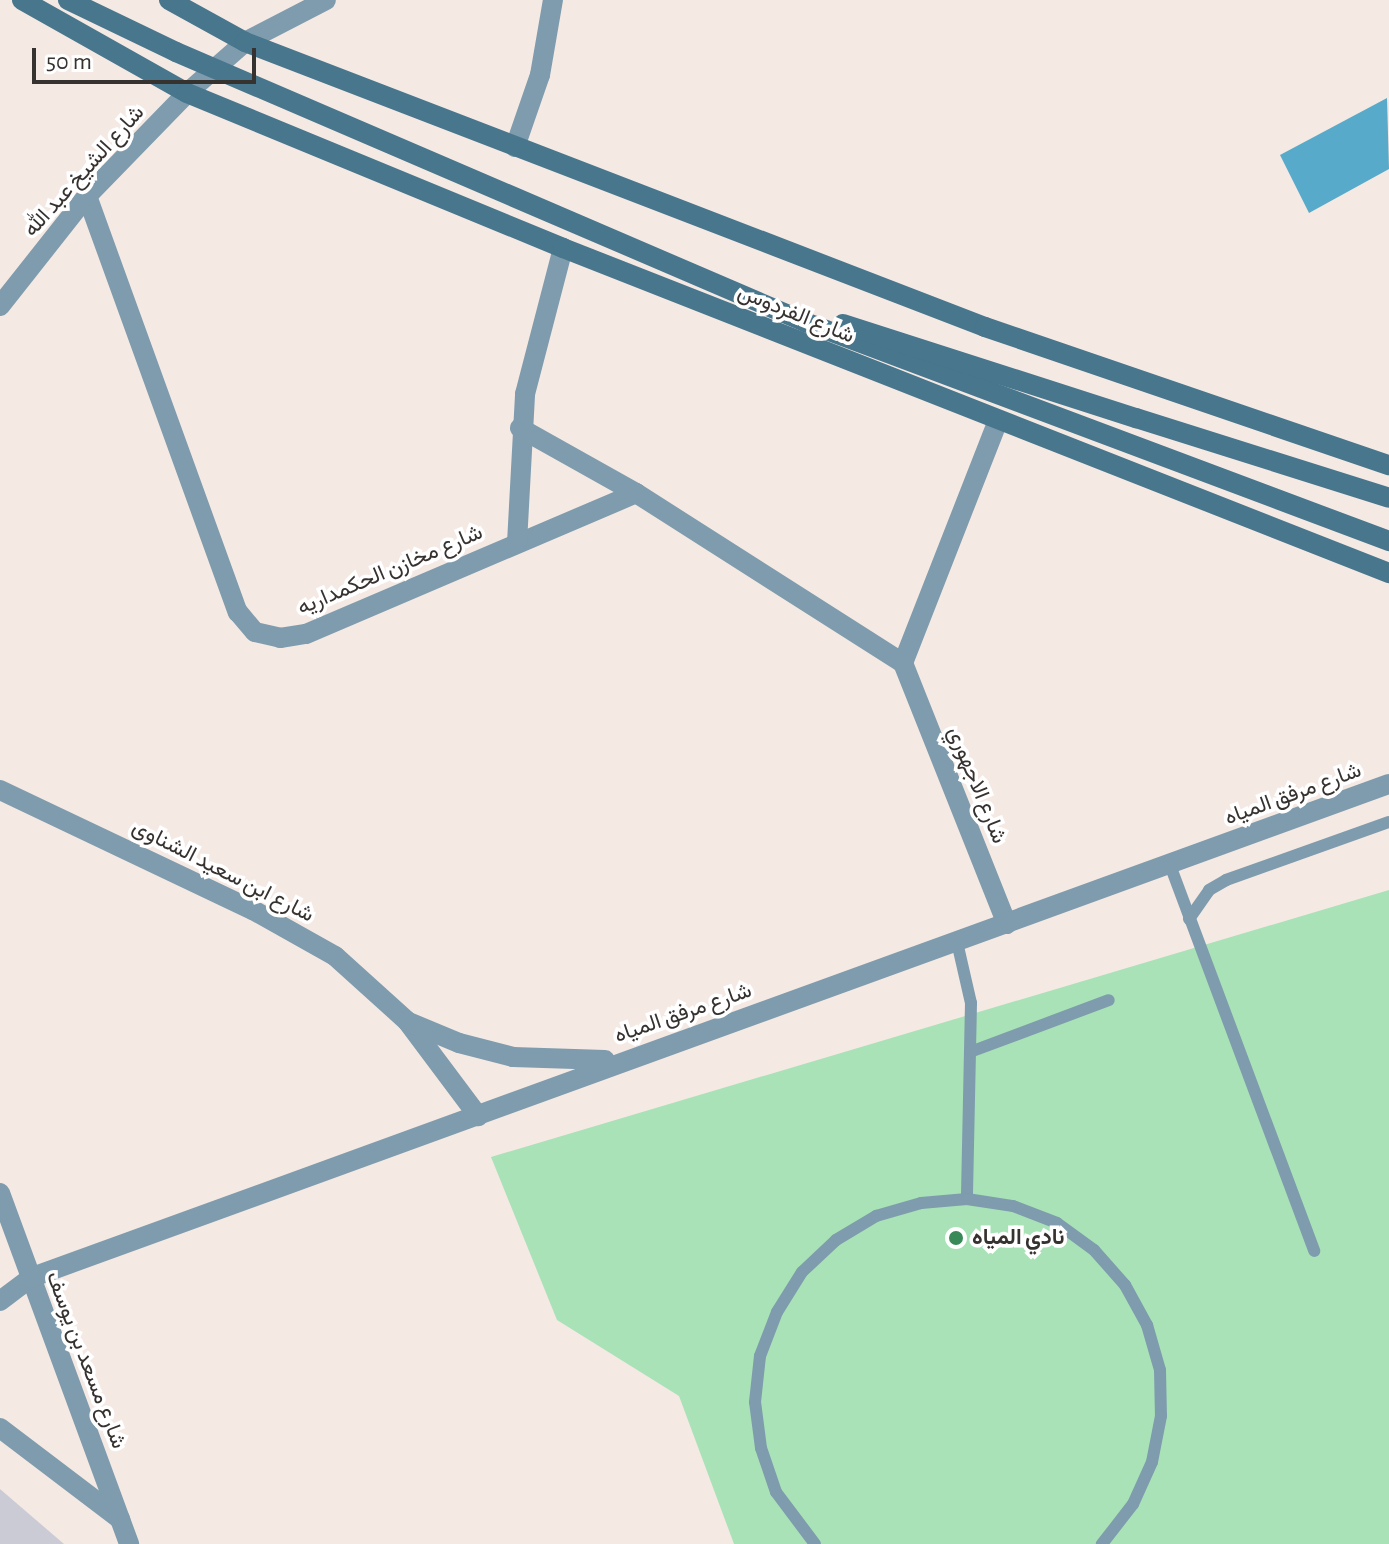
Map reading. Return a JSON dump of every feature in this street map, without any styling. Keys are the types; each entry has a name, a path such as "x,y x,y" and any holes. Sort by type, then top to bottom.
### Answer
{"main road":[{"name":"شارع الفردوس","path":"22,0 187,93 563,248 1389,573"},
{"path":"68,0 176,52 805,322 1389,541"},
{"path":"95,0 808,311 940,358 1389,498"},
{"path":"169,0 245,42 985,327 1389,465"}],"street":[{"path":"245,42 326,0"},
{"path":"515,147 540,75 553,0"},
{"name":"شارع الشيخ عبد الله","path":"0,306 87,196 187,93 245,42"},
{"name":"شارع مخازن الحكمداريه","path":"87,196 238,612 255,632 280,638 306,634 636,493"},
{"path":"517,543 520,428 563,248"},
{"path":"520,428 636,493 903,663 998,420"},
{"name":"شارع الاجهوري","path":"903,663 1007,924"},
{"name":"شارع مرفق المياه","path":"0,1301 30,1278 478,1116 625,1058 957,942 1389,784"},
{"name":"شارع ابن سعيد الشناوى","path":"0,790 253,910 335,956 407,1021 478,1116"},
{"name":"شارع ابن سعيد الشناوى","path":"407,1021 459,1043 513,1057 569,1062 625,1058"},
{"name":"شارع مسعد بن يوسف","path":"0,1193 129,1544"},
{"path":"0,1428 120,1519"}],"lane":[{"path":"1189,919 1209,890 1226,880 1389,822"},
{"path":"1170,865 1314,1251"},
{"path":"957,942 971,1003 967,1199"},
{"path":"970,1052 1109,1000"},
{"path":"815,1544 776,1492 761,1448 755,1402 760,1356 777,1312 802,1272 836,1240 876,1216 921,1203 967,1199 1013,1206 1057,1223 1094,1250 1125,1285 1147,1325 1160,1370 1161,1401 1152,1462 1133,1504 1102,1544"}],"green space":[{"name":"نادي المياه","path":"1389,890 1389,1544 734,1544 679,1396 557,1320 491,1157"}],"water":[{"path":"1387,98 1389,169 1309,213 1280,155"}],"building":[{"path":"0,1489 64,1544 0,1544"}],"place":[{"name":"نادي المياه","path":"956,1238"}]}
